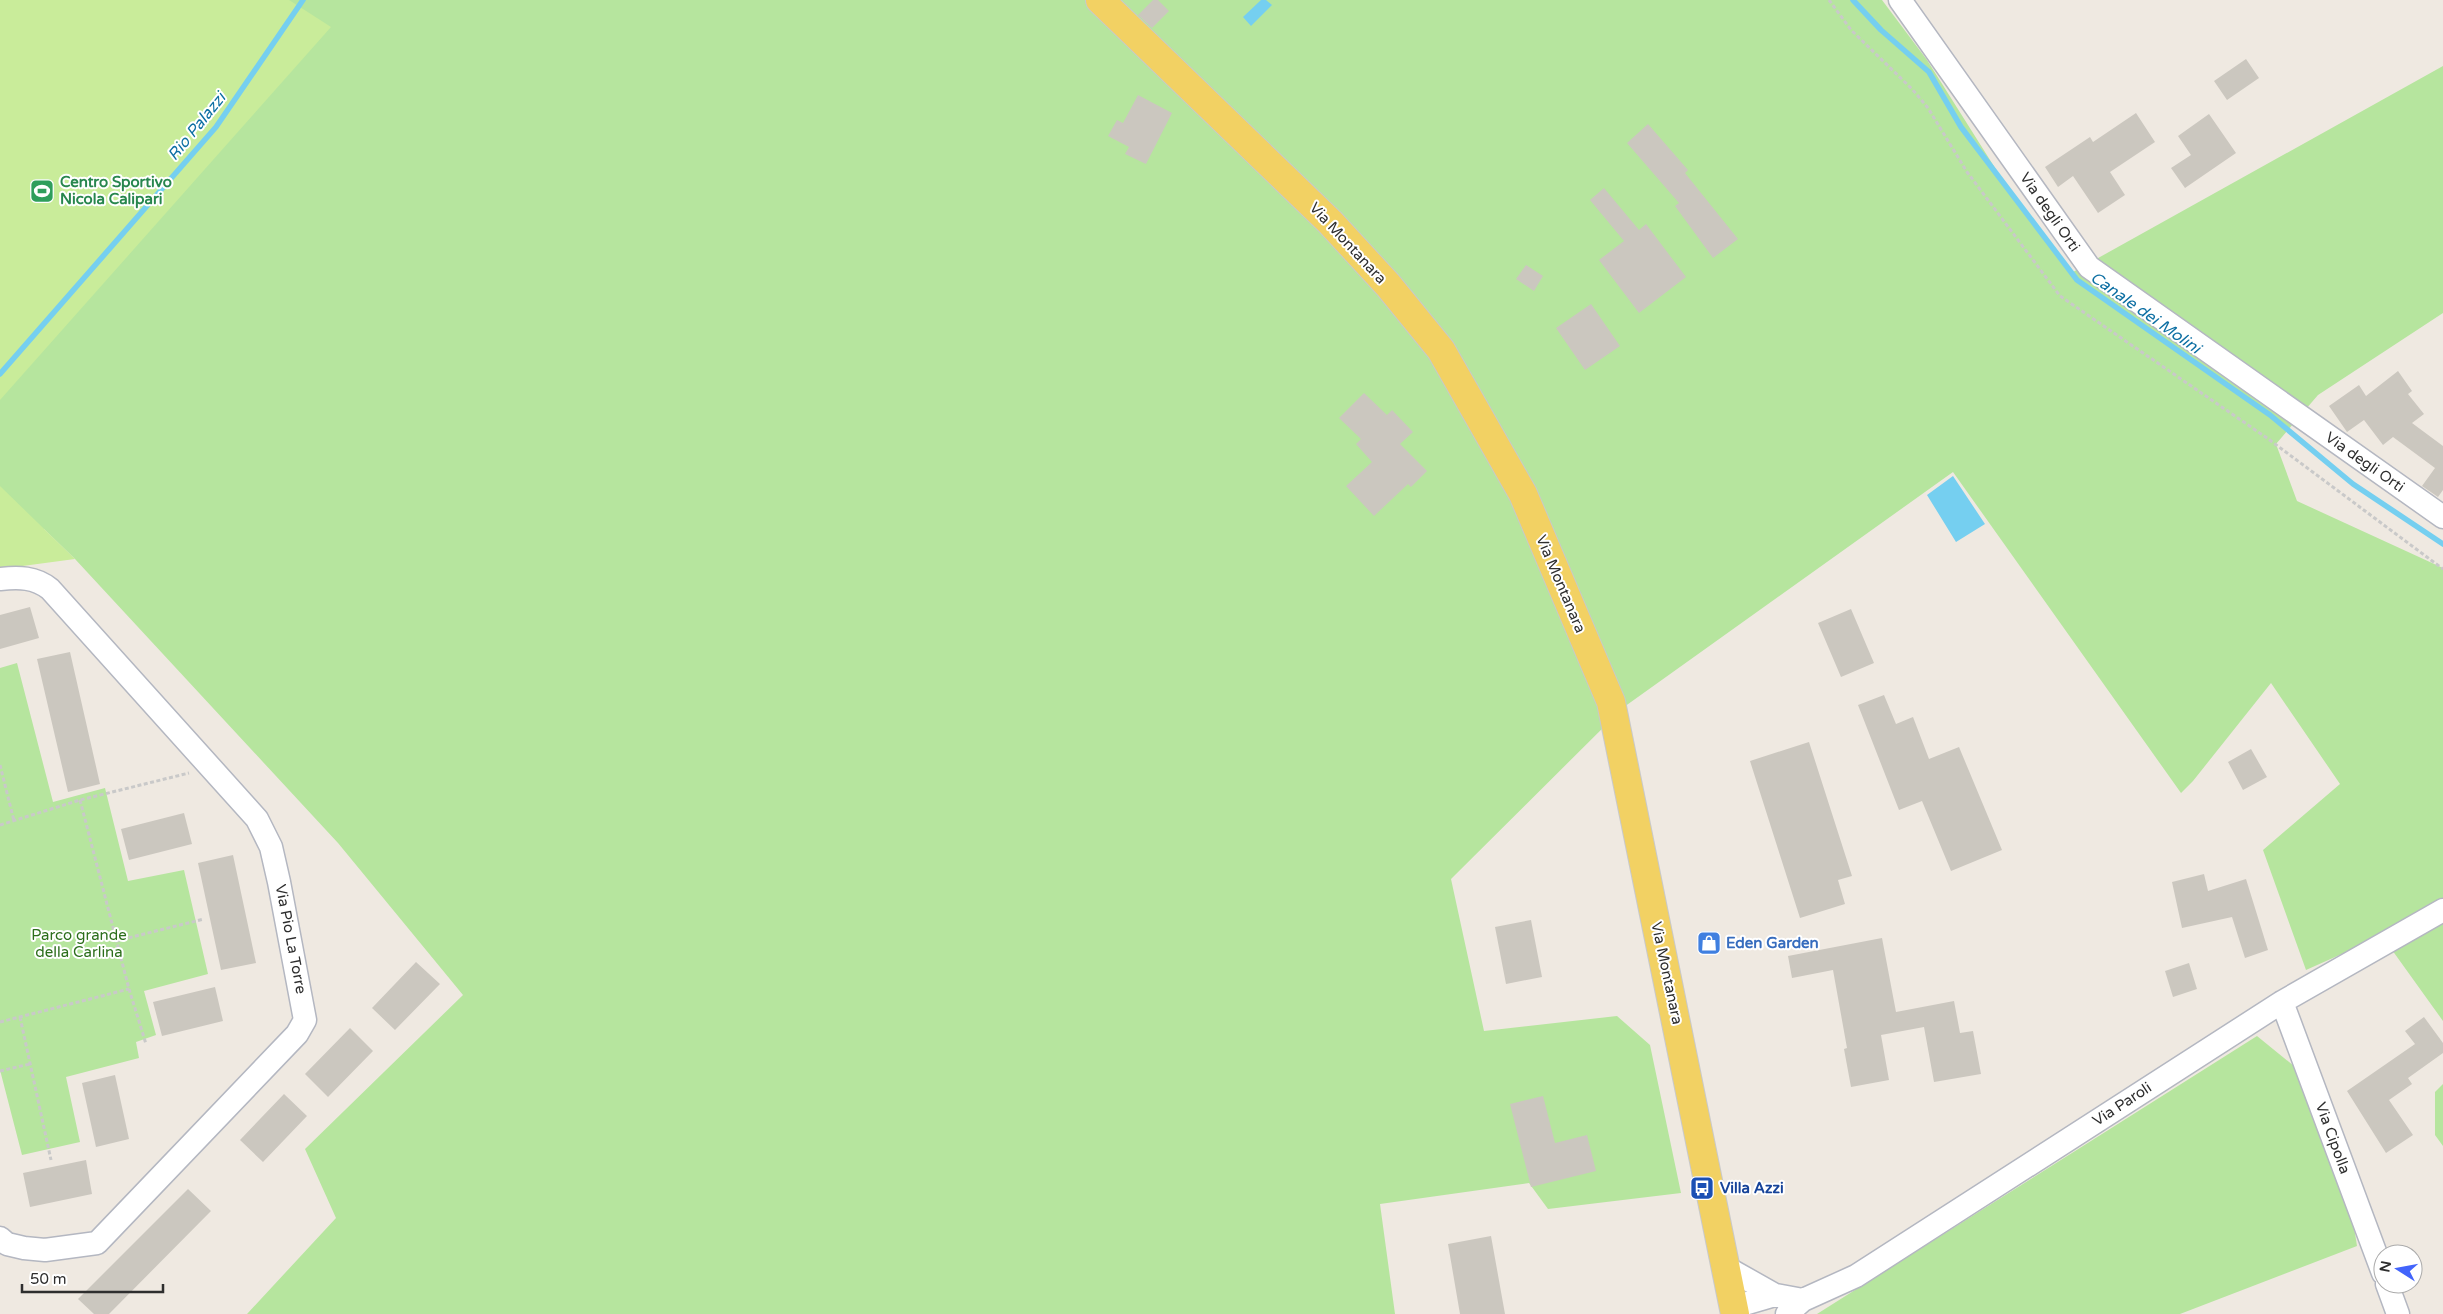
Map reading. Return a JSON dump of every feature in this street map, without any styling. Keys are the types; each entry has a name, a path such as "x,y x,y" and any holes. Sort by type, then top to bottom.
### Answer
{"main road":[{"name":"Via Montanara","path":"1100,0 1330,222 1388,285 1442,350 1523,494 1611,702 1735,1311"}],"street":[{"name":"Via degli Orti","path":"1900,0 2089,267 2443,517"},
{"name":"Via Pio La Torre","path":"0,579 18,577 40,581 50,589 257,819 270,846 279,882 305,1020 297,1034 97,1243 45,1250 7,1244 0,1238"},
{"name":"Via Paroli","path":"1795,1307 1856,1276 2282,1002 2443,910"},
{"name":"Via Cipolla","path":"2282,1002 2373,1247"},
{"path":"1727,1268 1795,1307"},
{"path":"2391,1294 2398,1314"},
{"path":"1735,1311 1775,1295"}],"path":[{"path":"0,765 14,821"},
{"path":"0,825 80,800 194,771"},
{"path":"80,800 129,989 146,1044"},
{"path":"116,940 204,919"},
{"path":"0,1022 129,989"},
{"path":"20,1017 51,1160"},
{"path":"0,1071 30,1064"}],"green space":[{"path":"0,0 1882,0 1927,60 2002,179 2073,272 2443,66 2443,313 2318,395 2276,444 2297,501 2443,568 2443,1021 2382,936 2306,970 2263,850 2340,784 2271,683 2193,781 2181,793 1953,472 1624,707 1451,879 1484,1031 1617,1016 1650,1045 1681,1193 1548,1209 1529,1183 1380,1204 1395,1314 247,1314 336,1218 305,1149 463,995 338,843 75,559 44,529 0,553"},
{"path":"0,0 289,0 331,27 0,400"},
{"path":"0,486 75,559 0,569"},
{"name":"Parco grande della Carlina","path":"17,663 53,802 105,788 128,881 184,870 208,974 144,991 156,1035 136,1042 139,1058 66,1077 80,1142 22,1155 0,1070 0,668"},
{"path":"2257,1036 2294,1066 2352,1214 2357,1246 2180,1314 1817,1314"},
{"path":"2443,1084 2443,1146 2435,1135 2435,1092"}],"water":[{"path":"1261,0 1266,0 1272,5 1251,26 1243,17"},
{"path":"1953,476 1985,524 1956,542 1927,495"}],"building":[{"path":"1153,0 1158,0 1169,11 1152,28 1138,15"},
{"path":"2246,59 2259,78 2227,100 2214,81"},
{"path":"1138,95 1172,113 1146,164 1125,154 1129,147 1108,136 1117,120 1123,123"},
{"path":"2136,113 2155,142 2110,172 2125,195 2098,213 2073,176 2058,187 2045,167 2090,137 2093,142"},
{"path":"2209,114 2236,153 2185,188 2171,168 2191,155 2178,136"},
{"path":"1648,124 1688,170 1685,173 1738,239 1713,258 1675,206 1679,203 1627,143"},
{"path":"1604,188 1639,230 1646,224 1686,277 1639,313 1599,260 1624,241 1590,200"},
{"path":"1526,265 1543,276 1534,291 1516,279"},
{"path":"1591,304 1620,346 1585,370 1556,328"},
{"path":"2398,371 2412,391 2408,394 2424,414 2412,423 2443,446 2443,490 2438,497 2422,486 2435,468 2393,437 2383,445 2364,420 2347,432 2329,406 2359,385 2366,396"},
{"path":"1364,393 1387,415 1392,410 1413,432 1400,444 1427,471 1411,487 1408,484 1374,516 1346,486 1372,462 1356,444 1361,439 1339,418"},
{"path":"30,607 39,638 0,649 0,615"},
{"path":"1851,609 1874,663 1841,677 1818,623"},
{"path":"70,652 100,784 68,792 37,659"},
{"path":"1884,695 1896,724 1913,717 1929,759 1959,747 2002,850 1951,871 1922,801 1899,810 1858,705"},
{"path":"1809,742 1852,876 1838,880 1845,904 1800,918 1750,761"},
{"path":"2251,749 2267,777 2243,790 2228,762"},
{"path":"184,813 192,844 129,860 121,829"},
{"path":"233,855 256,963 221,970 198,863"},
{"path":"2204,874 2208,891 2246,879 2268,950 2245,958 2232,917 2182,928 2172,882"},
{"path":"1531,920 1542,977 1506,984 1495,927"},
{"path":"1882,938 1896,1012 1954,1001 1960,1033 1973,1031 1981,1074 1934,1082 1924,1027 1881,1035 1889,1080 1851,1087 1844,1049 1847,1048 1833,970 1792,978 1788,956"},
{"path":"416,962 440,984 395,1030 372,1008"},
{"path":"2189,963 2197,989 2173,997 2165,971"},
{"path":"215,987 223,1021 162,1036 153,1002"},
{"path":"2424,1017 2443,1043 2443,1053 2408,1078 2412,1084 2389,1100 2413,1135 2386,1153 2347,1091 2415,1044 2405,1031"},
{"path":"350,1028 373,1051 328,1097 305,1074"},
{"path":"115,1075 129,1139 96,1147 82,1083"},
{"path":"284,1094 307,1116 263,1162 240,1140"},
{"path":"1543,1096 1555,1143 1587,1135 1596,1171 1531,1187 1510,1104"},
{"path":"86,1160 92,1194 30,1207 23,1173"},
{"path":"188,1189 211,1211 109,1314 94,1314 78,1299"},
{"path":"1491,1236 1505,1314 1460,1314 1448,1244"}],"waterway":[{"name":"Rio Palazzi","path":"0,374 216,127 303,0"},
{"name":"Canale dei Molini","path":"1853,0 1881,30 1929,72 1961,127 2077,280 2270,415 2353,484 2443,544"}],"place":[{"name":"Centro Sportivo Nicola Calipari","path":"42,191"},
{"name":"Eden Garden","path":"1709,943"},
{"name":"Villa Azzi","path":"1702,1188"}]}
